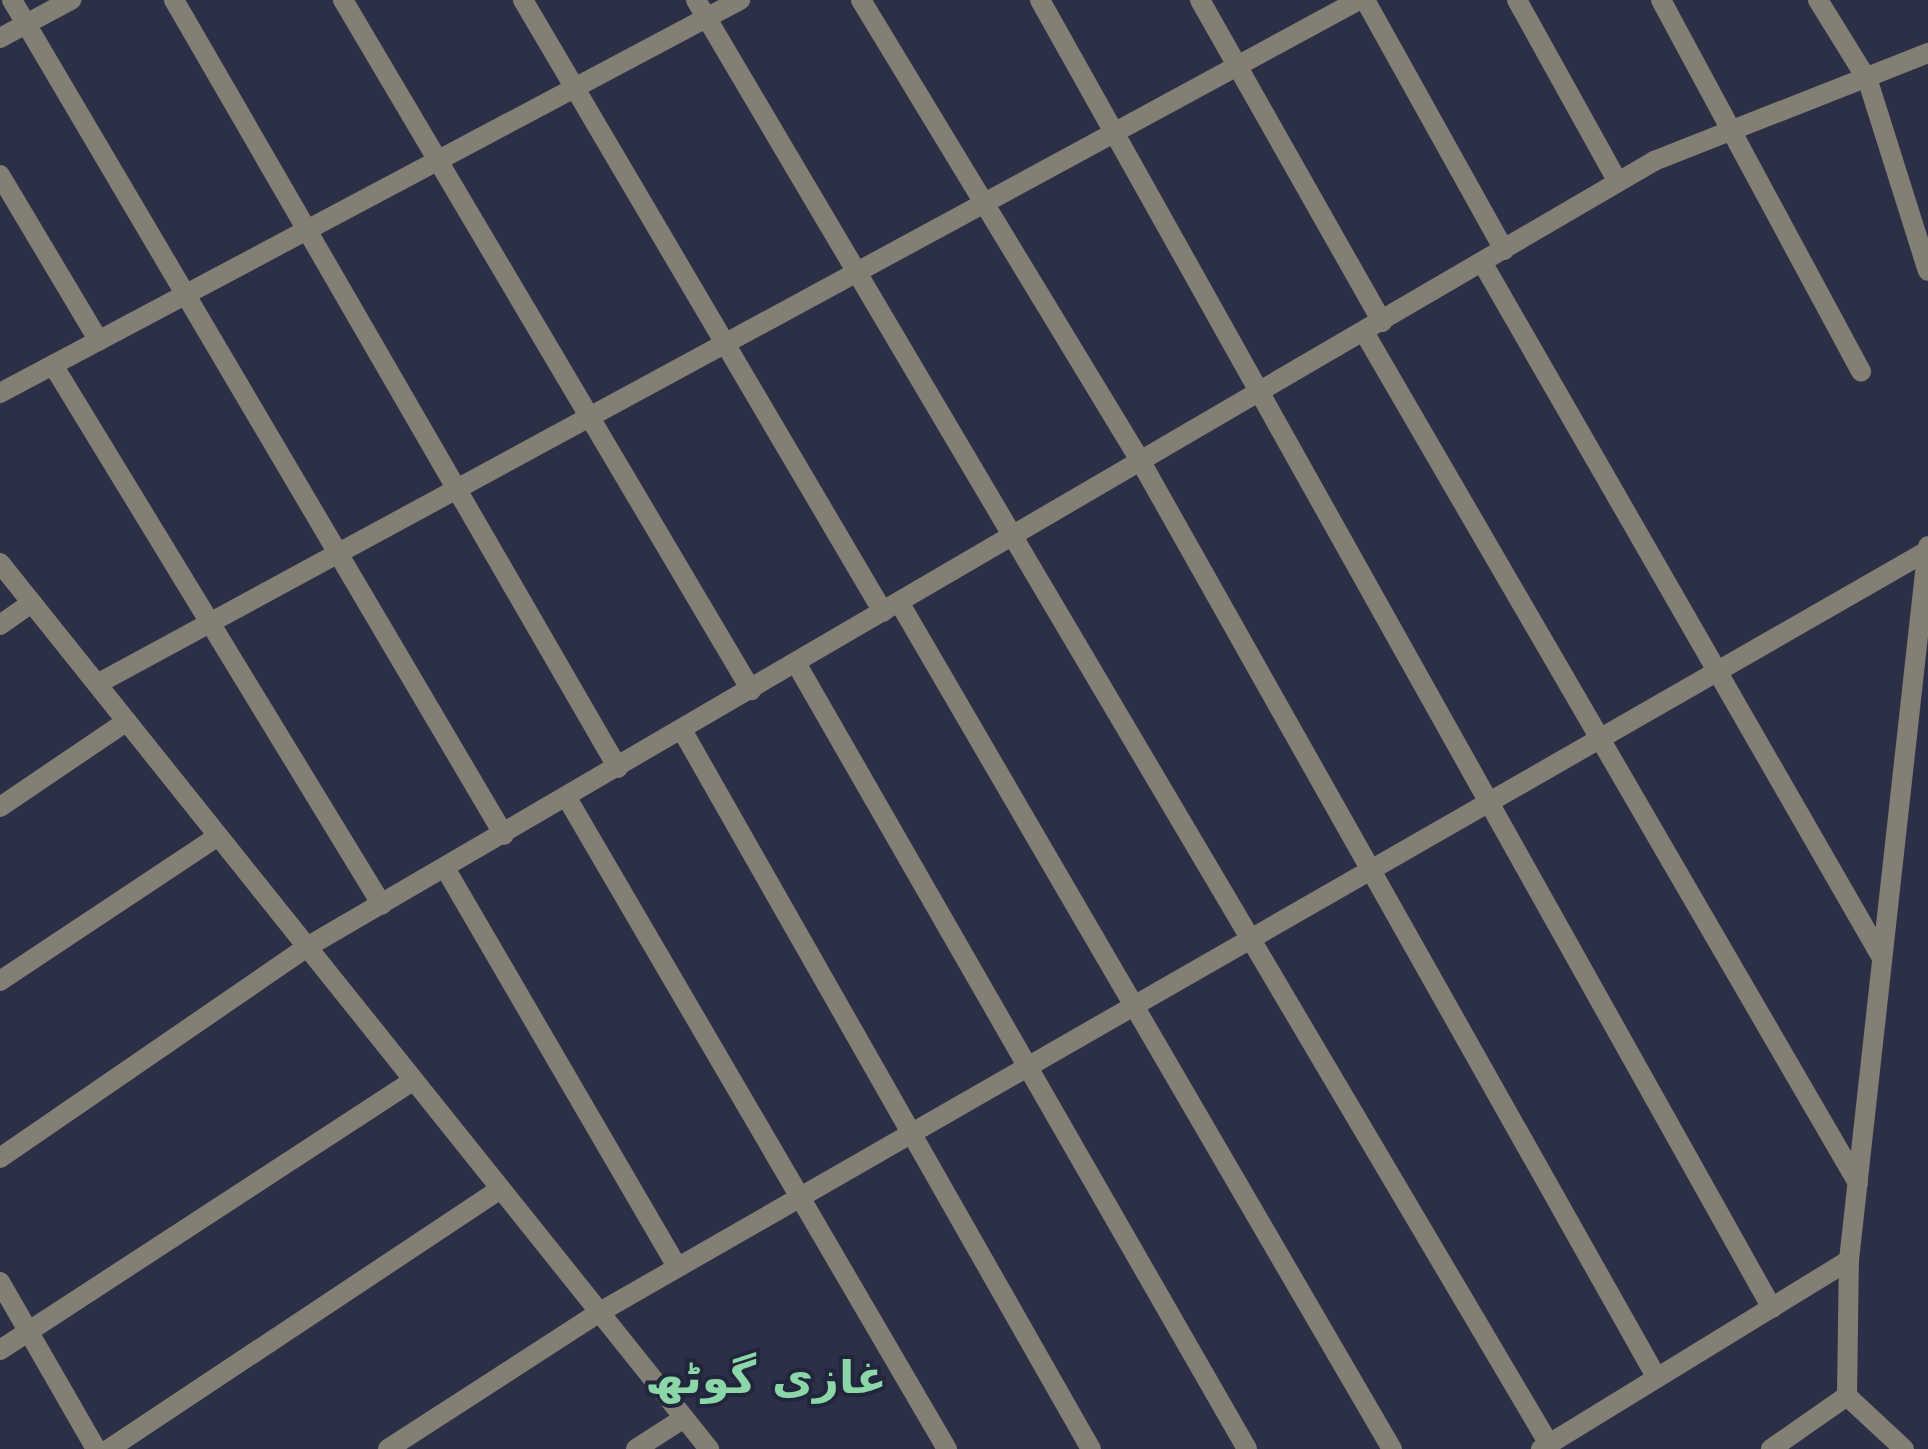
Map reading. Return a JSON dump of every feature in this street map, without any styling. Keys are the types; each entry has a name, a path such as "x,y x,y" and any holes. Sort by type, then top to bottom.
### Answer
{"street":[{"path":"12,0 504,834"},
{"path":"0,38 71,0"},
{"path":"174,0 618,768"},
{"path":"343,0 751,690"},
{"path":"523,0 725,344 1134,1006 1392,1449"},
{"path":"0,394 575,88 702,9 740,0"},
{"path":"860,0 1141,462 1657,1378"},
{"path":"1040,0 1772,1308"},
{"path":"1200,0 1373,327 1600,739 1858,1183"},
{"path":"97,684 1362,0 1504,250"},
{"path":"1517,0 1618,182"},
{"path":"1661,0 1861,372"},
{"path":"1818,0 1868,82 1928,271"},
{"path":"702,9 1016,533 1545,1447 1850,1260"},
{"path":"0,1158 307,948 1618,182 1732,132 1868,82 1928,53"},
{"path":"0,176 99,341"},
{"path":"1482,262 1883,959"},
{"path":"53,365 382,905"},
{"path":"388,1449 600,1312 1928,548"},
{"path":"1904,1449 1847,1396 1850,1260 1928,548"},
{"path":"0,563 709,1449"},
{"path":"0,625 32,603"},
{"path":"796,663 1247,1449"},
{"path":"0,807 127,721"},
{"path":"682,730 1091,1449"},
{"path":"566,798 947,1449"},
{"path":"0,981 218,836"},
{"path":"445,868 678,1267"},
{"path":"0,1350 414,1080"},
{"path":"108,1449 501,1189"},
{"path":"0,1282 96,1449"},
{"path":"1771,1449 1847,1396"},
{"path":"636,1449 684,1418"}],"district":[{"name":"غازی گوٹھ","path":"766,1378"}]}
